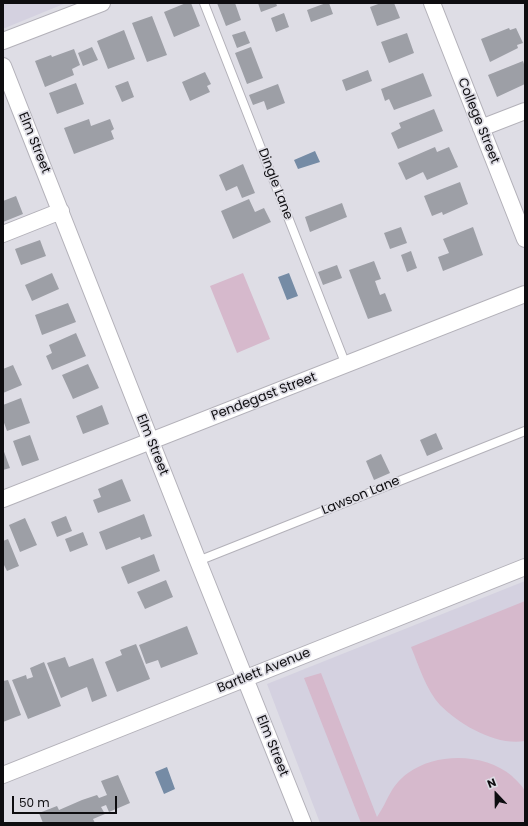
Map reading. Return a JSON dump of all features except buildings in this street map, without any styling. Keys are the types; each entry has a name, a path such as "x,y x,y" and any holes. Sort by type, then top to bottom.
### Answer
{"street":[{"path":"3,41 102,3"},
{"name":"College Street","path":"432,3 525,238"},
{"name":"Elm Street","path":"3,66 303,823"},
{"path":"481,128 525,111"},
{"path":"3,234 61,211"},
{"name":"Pendegast Street","path":"3,499 525,294"},
{"name":"Bartlett Avenue","path":"3,775 525,567"}],"lane":[{"name":"Dingle Lane","path":"204,3 346,365"},
{"name":"Lawson Lane","path":"198,561 525,431"}],"shaded area":[{"path":"3,3 66,3 3,28"},
{"path":"243,273 270,339 237,353 210,286"},
{"path":"525,581 525,823 320,823 267,684"},
{"path":"525,601 525,741 514,742 491,737 479,732 458,720 440,705 427,685 411,647"},
{"path":"321,673 377,817 397,783 408,773 433,761 461,758 475,759 501,768 518,782 525,792 525,823 361,823 304,678"}],"water":[{"path":"315,151 320,162 298,169 294,160"},
{"path":"289,273 298,296 287,300 278,277"},
{"path":"167,767 175,789 164,794 155,772"}]}
